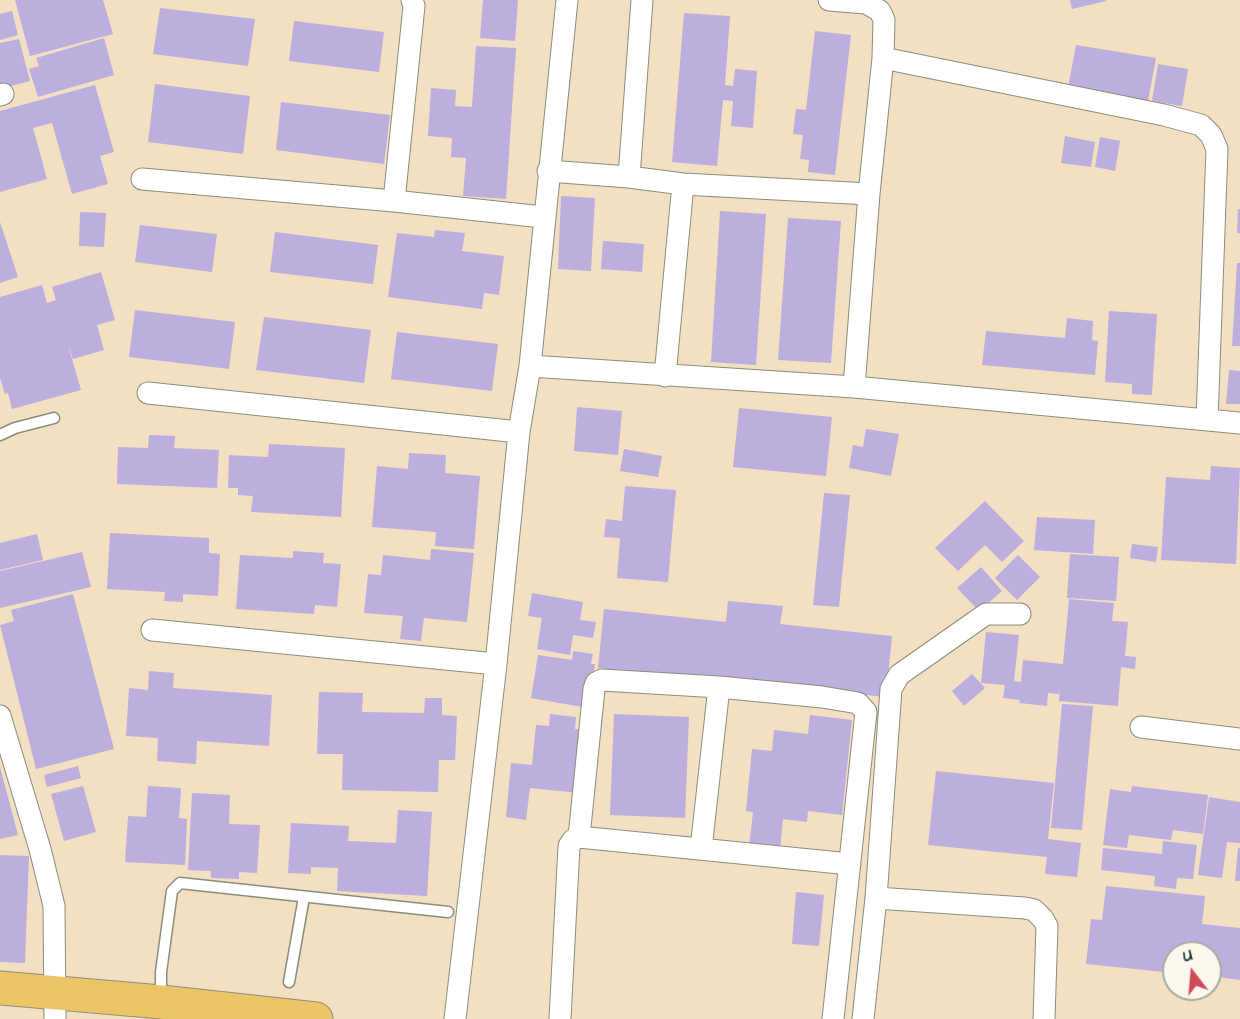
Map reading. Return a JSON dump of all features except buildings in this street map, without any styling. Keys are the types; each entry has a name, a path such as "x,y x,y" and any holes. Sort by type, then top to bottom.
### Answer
{"highway":[{"path":"0,988 55,1006 316,1019"}],"street":[{"path":"394,201 414,6 412,0"},
{"path":"455,1019 496,664 519,432 530,366 543,217 567,0"},
{"path":"629,177 642,0"},
{"path":"829,0 866,3 880,11 884,20 883,58 869,194 854,387"},
{"path":"883,58 1164,115 1201,125 1211,135 1217,149 1207,420"},
{"path":"548,171 629,177 682,184 869,194"},
{"path":"142,179 394,201 543,217"},
{"path":"665,376 682,184"},
{"path":"530,366 854,387 1240,423"},
{"path":"148,393 519,432"},
{"path":"863,1019 876,898 891,688 899,675 986,614 1020,614"},
{"path":"152,630 496,664"},
{"path":"579,837 596,683 602,680 719,687 851,701 862,706 866,712 833,1019"},
{"path":"701,849 719,687"},
{"path":"0,716 40,849 54,906 55,1006"},
{"path":"1141,727 1240,739"},
{"path":"560,1019 568,846 573,840 579,837 850,864"},
{"path":"876,898 1034,910 1047,926 1044,1019"}],"lane":[{"path":"0,435 15,428 54,418"},
{"path":"160,1011 161,972 172,891 180,883 448,912"},
{"path":"289,982 304,897"}]}
